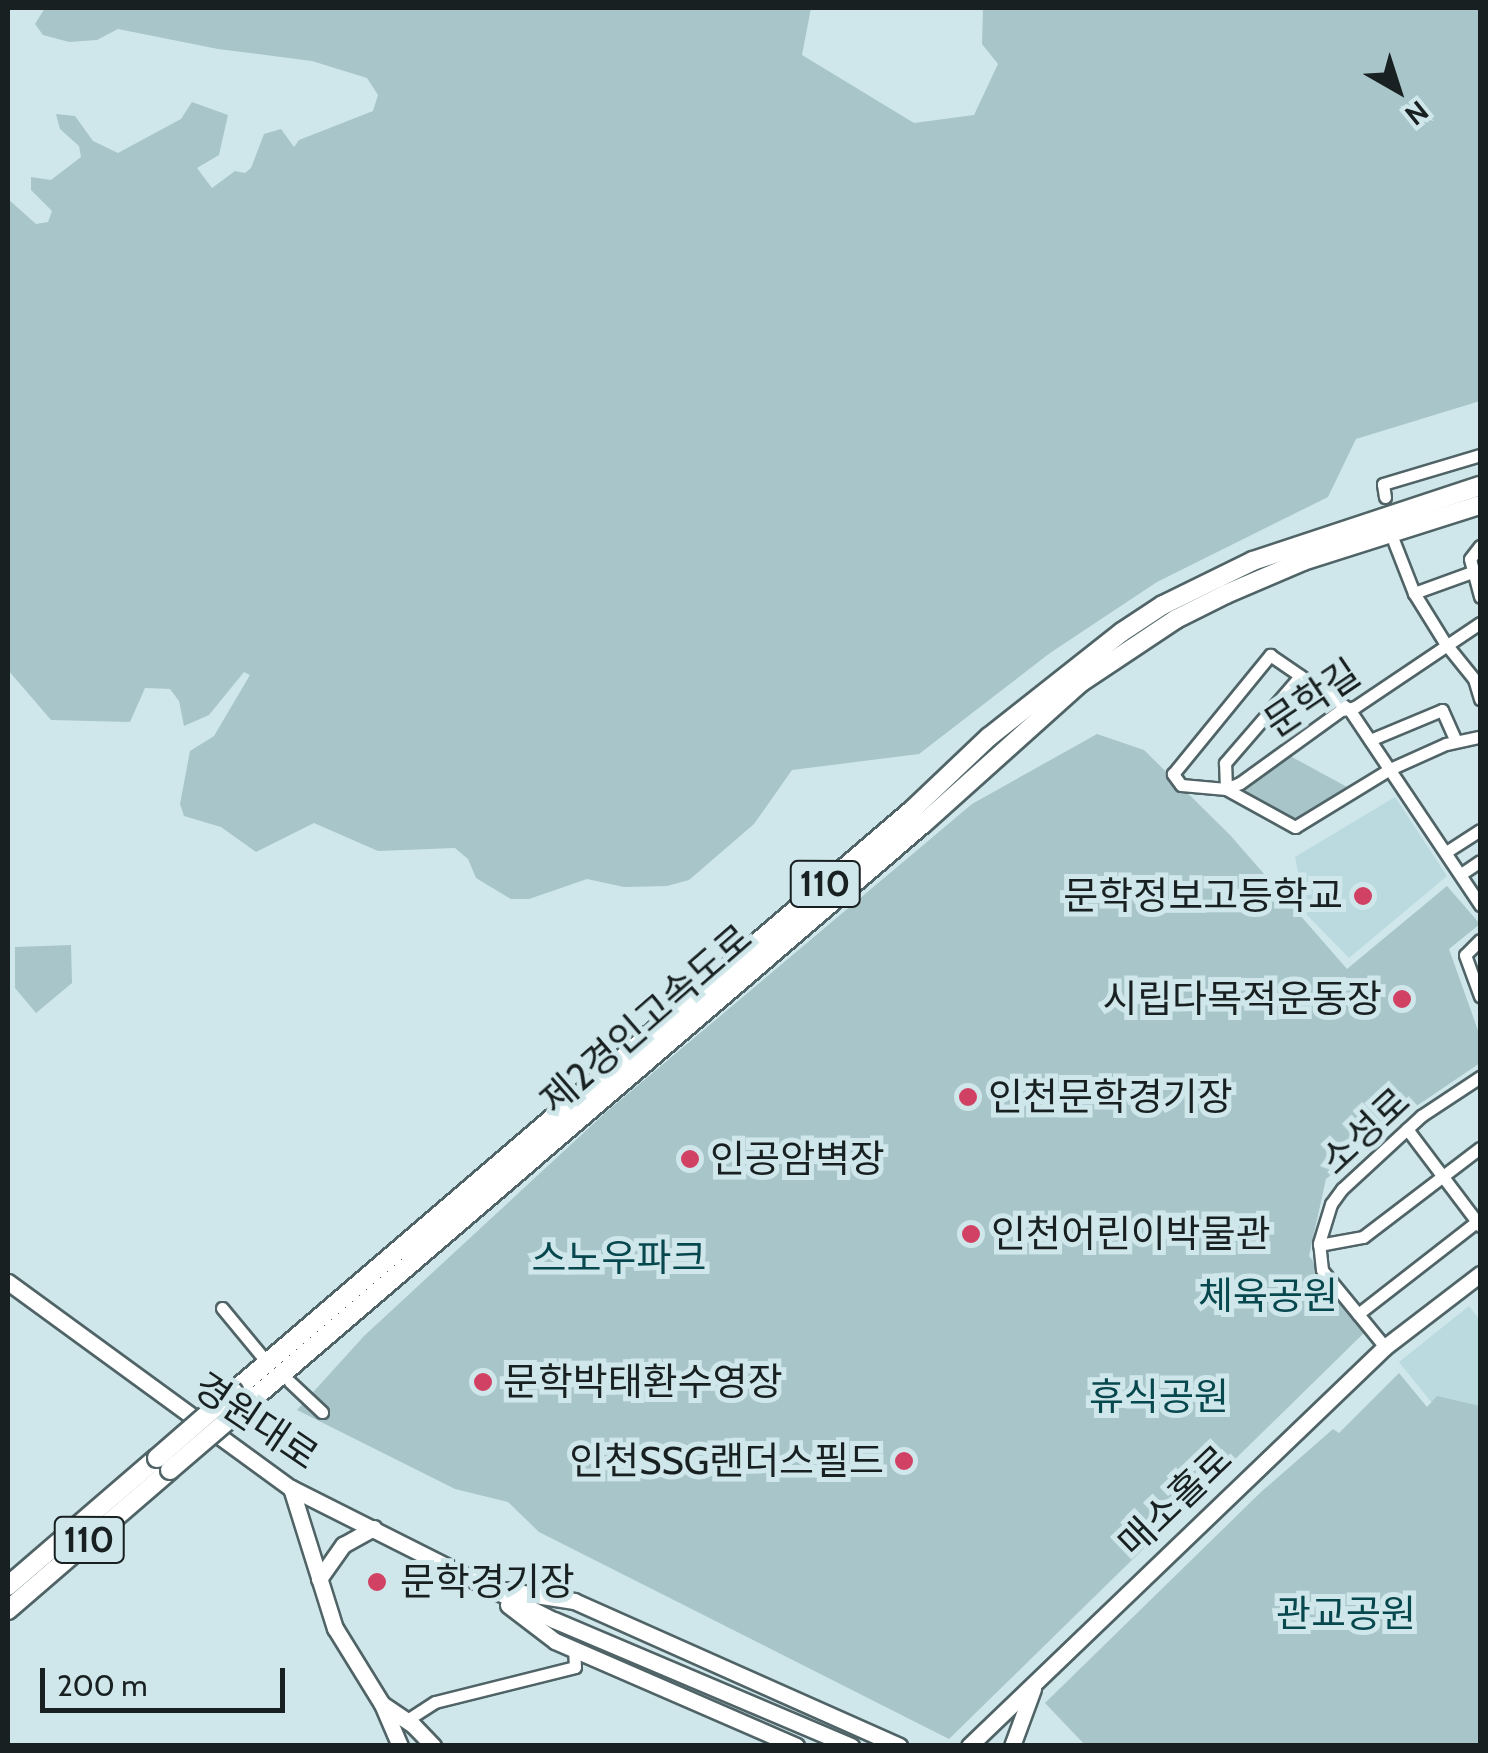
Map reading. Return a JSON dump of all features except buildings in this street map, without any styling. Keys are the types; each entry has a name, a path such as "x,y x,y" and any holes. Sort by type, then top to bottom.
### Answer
{"highway":[{"name":"제2경인고속도로","path":"8,1610 164,1464 912,810 989,737 1122,632 1163,605 1253,560 1480,486"},
{"name":"제2경인고속도로","path":"240,1398 1093,674 1176,619 1257,581 1303,561 1480,505"},
{"name":"제2경인고속도로","path":"8,1586 164,1464"}],"main road":[{"name":"매소홀로","path":"969,1746 1385,1347 1480,1274"},
{"name":"경원대로","path":"8,1282 291,1488 484,1588 851,1746"},
{"path":"291,1488 335,1628 382,1704 400,1746"},
{"path":"319,1579 344,1545 374,1528"},
{"name":"경원대로","path":"484,1588 556,1641 796,1746"},
{"name":"경원대로","path":"484,1588 574,1601 899,1746"},
{"path":"1012,1746 1036,1681"},
{"path":"382,1704 407,1720 434,1746"}],"street":[{"path":"1385,497 1383,484 1480,455"},
{"path":"1394,542 1414,593 1445,643 1476,674 1480,699"},
{"path":"1480,546 1470,559 1480,597"},
{"path":"1414,593 1472,572"},
{"name":"문학길","path":"1226,789 1480,623"},
{"path":"1480,736 1456,741 1390,770 1295,827 1226,789 1181,784 1173,774 1270,656 1348,709 1370,740 1390,770 1446,852 1480,905"},
{"path":"1226,789 1225,763 1300,676"},
{"path":"1370,740 1442,710 1456,741"},
{"path":"1446,852 1480,830"},
{"path":"1460,874 1480,861"},
{"path":"1480,940 1465,955 1480,996"},
{"name":"소성로","path":"1319,1245 1331,1204 1342,1188 1406,1129 1480,1076"},
{"path":"1358,1314 1480,1222 1406,1129"},
{"path":"1385,1347 1322,1270 1319,1245 1363,1238 1480,1148"},
{"path":"222,1308 260,1354"},
{"path":"290,1382 322,1412"},
{"path":"407,1720 435,1702 575,1667 574,1649"}],"shaded area":[{"name":"문학정보고등학교","path":"1395,797 1447,876 1349,958 1307,915 1295,857"},
{"path":"1469,1306 1480,1320 1480,1430 1464,1443 1399,1362"}],"green space":[{"path":"45,8 811,8 802,55 914,123 974,115 998,64 982,44 983,8 1480,8 1480,401 1356,439 1328,497 1157,582 1050,653 919,754 792,770 754,824 689,880 667,886 624,887 587,879 529,899 511,899 476,878 468,859 455,848 378,851 314,823 256,852 221,827 184,816 180,804 190,751 214,736 250,675 244,672 209,715 184,726 179,701 170,689 145,688 130,722 51,720 8,670 8,199 36,224 48,222 52,211 31,190 31,177 51,180 81,157 79,146 60,129 56,114 75,116 93,141 118,153 181,119 192,102 228,115 219,155 197,168 212,188 235,171 245,173 251,168 264,134 281,129 294,147 299,140 373,111 378,95 367,78 312,61 218,49 118,29 97,40 69,42 43,35 35,24"},
{"name":"인천문학경기장","path":"1097,734 1144,750 1230,835 1347,969 1447,886 1480,924 1449,949 1480,1036 1480,1063 1415,1107 1326,1179 1309,1256 1367,1330 949,1739 539,1532 508,1502 455,1489 297,1410 364,1336 605,1113 972,804"},
{"path":"1290,756 1349,788 1297,823 1235,790"},
{"path":"71,945 72,983 36,1013 15,988 15,947"},
{"name":"관교공원","path":"1399,1373 1427,1407 1437,1396 1480,1406 1480,1745 1085,1745 1045,1703 1261,1492 1333,1429 1339,1433"}],"place":[{"name":"문학정보고등학교","path":"1363,896"},
{"name":"시립다목적운동장","path":"1402,999"},
{"name":"인천문학경기장","path":"968,1097"},
{"name":"인공암벽장","path":"690,1159"},
{"name":"인천어린이박물관","path":"971,1234"},
{"name":"문학박태환수영장","path":"483,1382"},
{"name":"인천SSG랜더스필드","path":"904,1461"},
{"name":"문학경기장","path":"377,1582"}],"park label":[{"name":"스노우파크","path":"619,1258"},
{"name":"체육공원","path":"1268,1296"},
{"name":"휴식공원","path":"1159,1397"}]}
